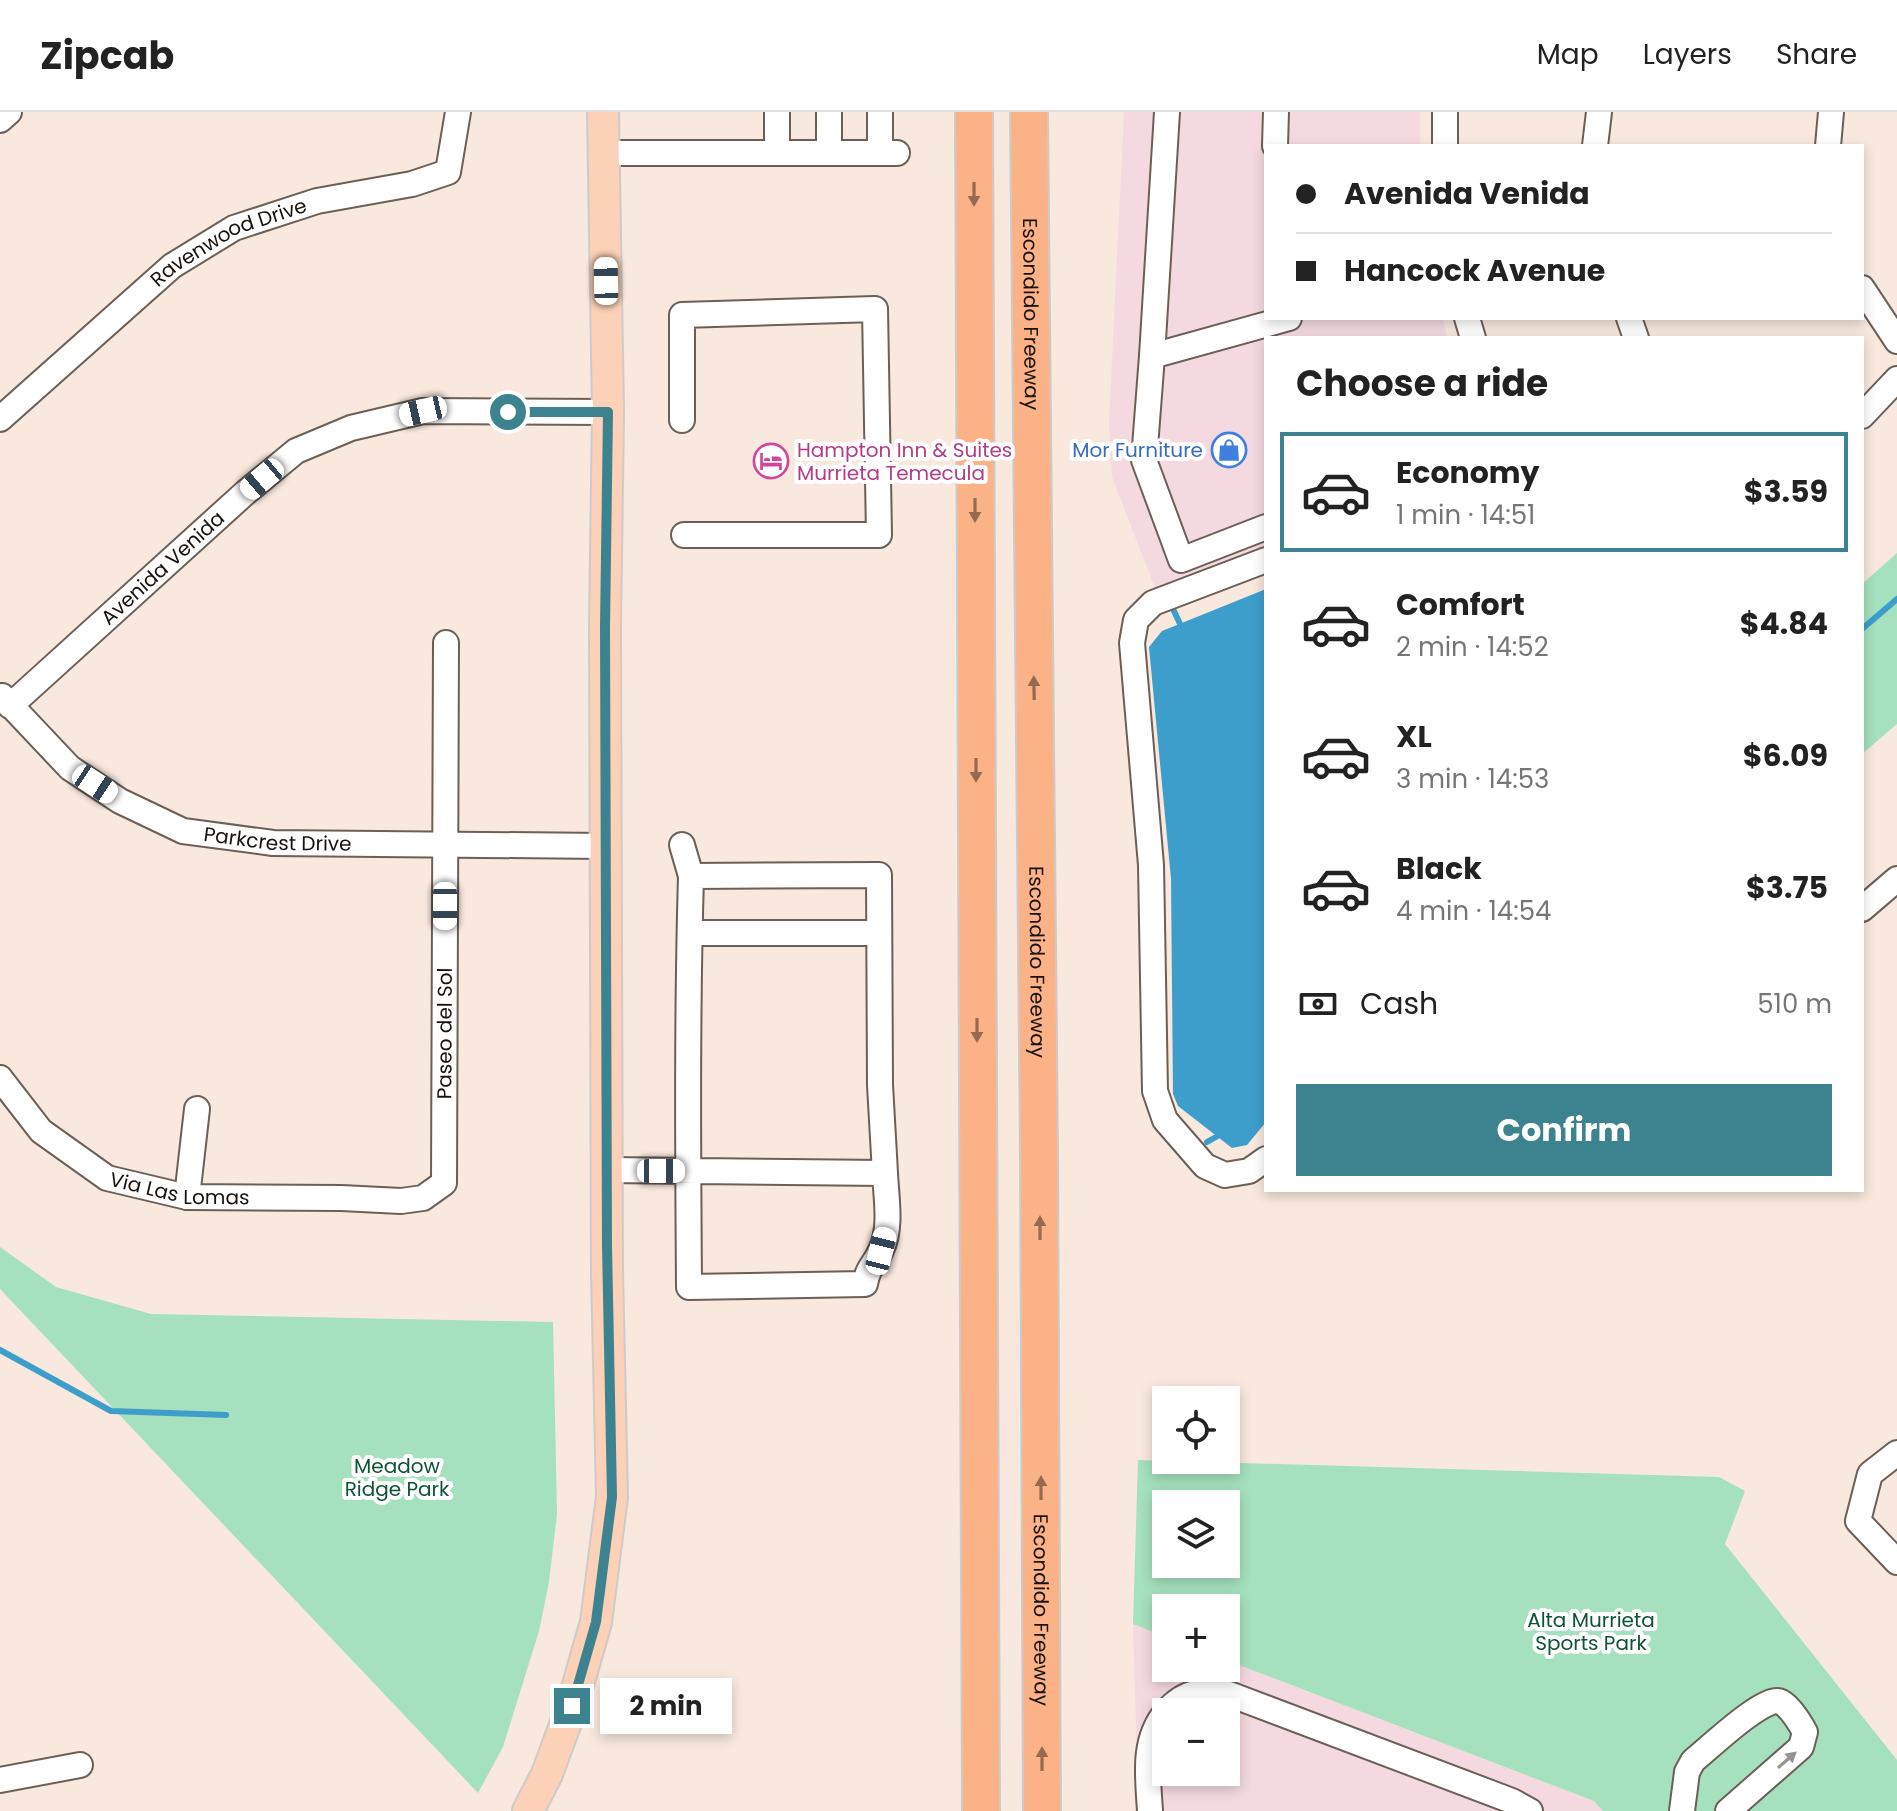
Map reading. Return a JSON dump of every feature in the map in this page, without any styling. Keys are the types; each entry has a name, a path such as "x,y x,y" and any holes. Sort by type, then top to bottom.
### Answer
{"highway":[{"name":"Escondido Freeway","path":"1029,112 1042,1811"},
{"path":"1029,187 1045,112"},
{"path":"973,113 981,1811"}],"main road":[{"path":"528,1811 547,1774 572,1706 596,1622 612,1497 607,1170 608,412 603,112"}],"street":[{"path":"0,120 9,112"},
{"name":"Ravenwood Drive","path":"0,419 172,266 234,228 317,201 412,184 448,172 458,112"},
{"path":"777,112 777,153"},
{"path":"829,112 829,153"},
{"path":"603,153 889,153 880,112"},
{"path":"1167,112 1144,460 1181,560 1264,528"},
{"path":"1275,144 1276,112"},
{"path":"1445,112 1445,144"},
{"path":"1595,144 1599,112"},
{"path":"1828,144 1831,112"},
{"path":"1864,291 1897,341"},
{"path":"682,420 682,315 875,309 879,535 684,535"},
{"path":"1152,356 1278,320"},
{"path":"1864,414 1897,379"},
{"name":"Avenida Venida","path":"5,700 296,451 351,428 423,411 608,412"},
{"path":"1264,561 1153,603 1136,620 1132,643 1151,865 1155,1091 1165,1120 1205,1166 1225,1175 1249,1171 1264,1160"},
{"name":"Paseo del Sol","path":"401,1201 423,1198 444,1183 446,643"},
{"name":"Parkcrest Drive","path":"5,700 70,768 120,801 183,831 273,843 606,846"},
{"path":"682,845 691,876 689,1287 865,1284 867,1269 881,1251 887,1229 880,1085 879,875 691,876"},
{"path":"1864,907 1897,879"},
{"path":"690,933 879,933"},
{"name":"Via Las Lomas","path":"0,1078 41,1131 107,1178 187,1197 401,1201"},
{"path":"187,1197 197,1109"},
{"path":"607,1170 885,1173"},
{"path":"1896,1560 1858,1521 1870,1474 1897,1453"},
{"path":"1182,1698 1201,1691 1240,1698"},
{"path":"1240,1698 1512,1801 1530,1811"},
{"path":"1682,1811 1687,1772 1693,1761 1759,1706 1772,1700 1781,1702 1805,1732 1801,1747 1728,1811"},
{"path":"1150,1811 1147,1769 1152,1736"},
{"path":"0,1780 80,1765"}],"shaded area":[{"path":"1124,112 1420,112 1420,144 1264,144 1264,320 1443,320 1447,336 1264,336 1264,547 1155,588 1112,477 1109,422"},
{"path":"1133,1624 1152,1631 1152,1682 1240,1682 1240,1665 1594,1801 1603,1811 1142,1811 1137,1760"}],"green space":[{"path":"1897,553 1897,724 1864,752 1864,582"},
{"name":"Meadow Ridge Park","path":"0,1247 56,1287 151,1314 553,1322 557,1514 549,1582 539,1631 503,1747 478,1793 0,1289"},
{"name":"Alta Murrieta Sports Park","path":"1138,1460 1152,1460 1152,1474 1240,1474 1240,1463 1719,1477 1745,1491 1725,1544 1897,1760 1897,1811 1603,1811 1594,1801 1240,1665 1240,1594 1152,1594 1152,1631 1133,1624"}],"water":[{"path":"1264,590 1264,1124 1247,1145 1232,1148 1178,1106 1173,1094 1171,879 1149,647 1162,631"}],"waterway":[{"path":"1864,627 1897,599"},
{"path":"1173,609 1182,628"},
{"path":"1207,1142 1223,1133"},
{"path":"0,1350 111,1411 226,1415"}],"place":[{"name":"Mor Furniture","path":"1229,450"},
{"name":"Hampton Inn & Suites Murrieta Temecula","path":"771,461"}],"route":[{"path":"508,412 608,412 605,627 607,1246 612,1497 596,1622 572,1706"}]}
